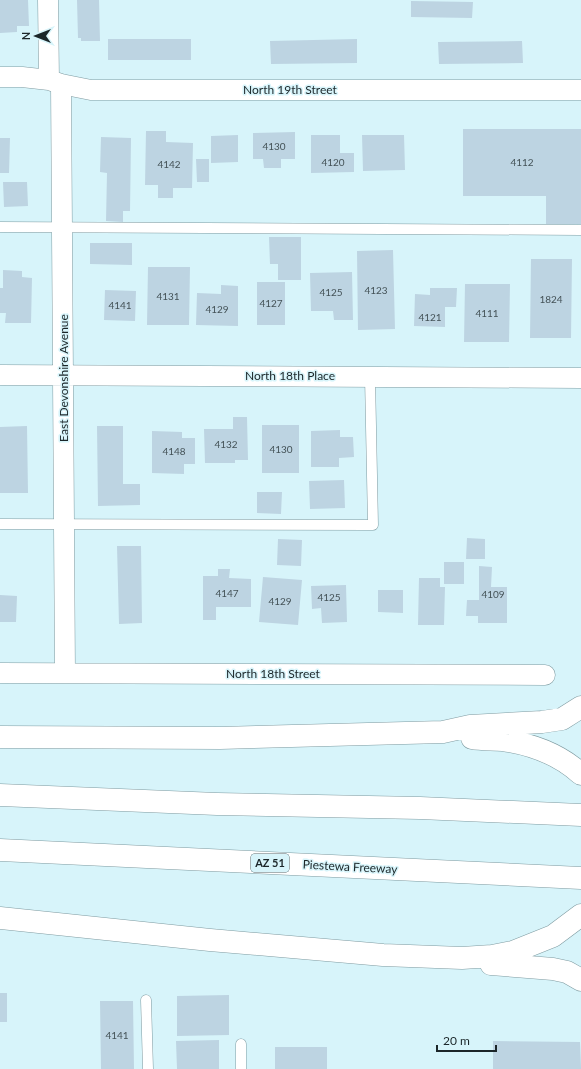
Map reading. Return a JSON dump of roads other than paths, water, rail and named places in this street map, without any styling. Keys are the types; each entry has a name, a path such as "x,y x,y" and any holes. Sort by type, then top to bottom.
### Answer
{"highway":[{"path":"0,737 220,738 443,732 470,726 542,722 562,719 581,707"},
{"path":"443,732 474,739 501,740 523,744 543,751 566,763 581,774"},
{"path":"0,795 217,804 420,808 581,815"},
{"name":"Piestewa Freeway","path":"0,850 581,878"},
{"path":"0,918 218,941 383,955 462,958 492,956 513,952 553,936 581,915"},
{"path":"462,958 498,965 567,972 581,980"}],"street":[{"name":"East Devonshire Avenue","path":"48,0 55,82 63,228 65,673"},
{"name":"North 19th Street","path":"0,77 22,77 91,90 581,90"},
{"name":"North 18th Place","path":"0,375 581,378"},
{"name":"North 18th Street","path":"0,673 545,675"}],"lane":[{"path":"0,227 581,230"},
{"path":"0,524 373,525 370,377"},
{"path":"146,1000 148,1069"},
{"path":"241,1044 241,1069"}]}
